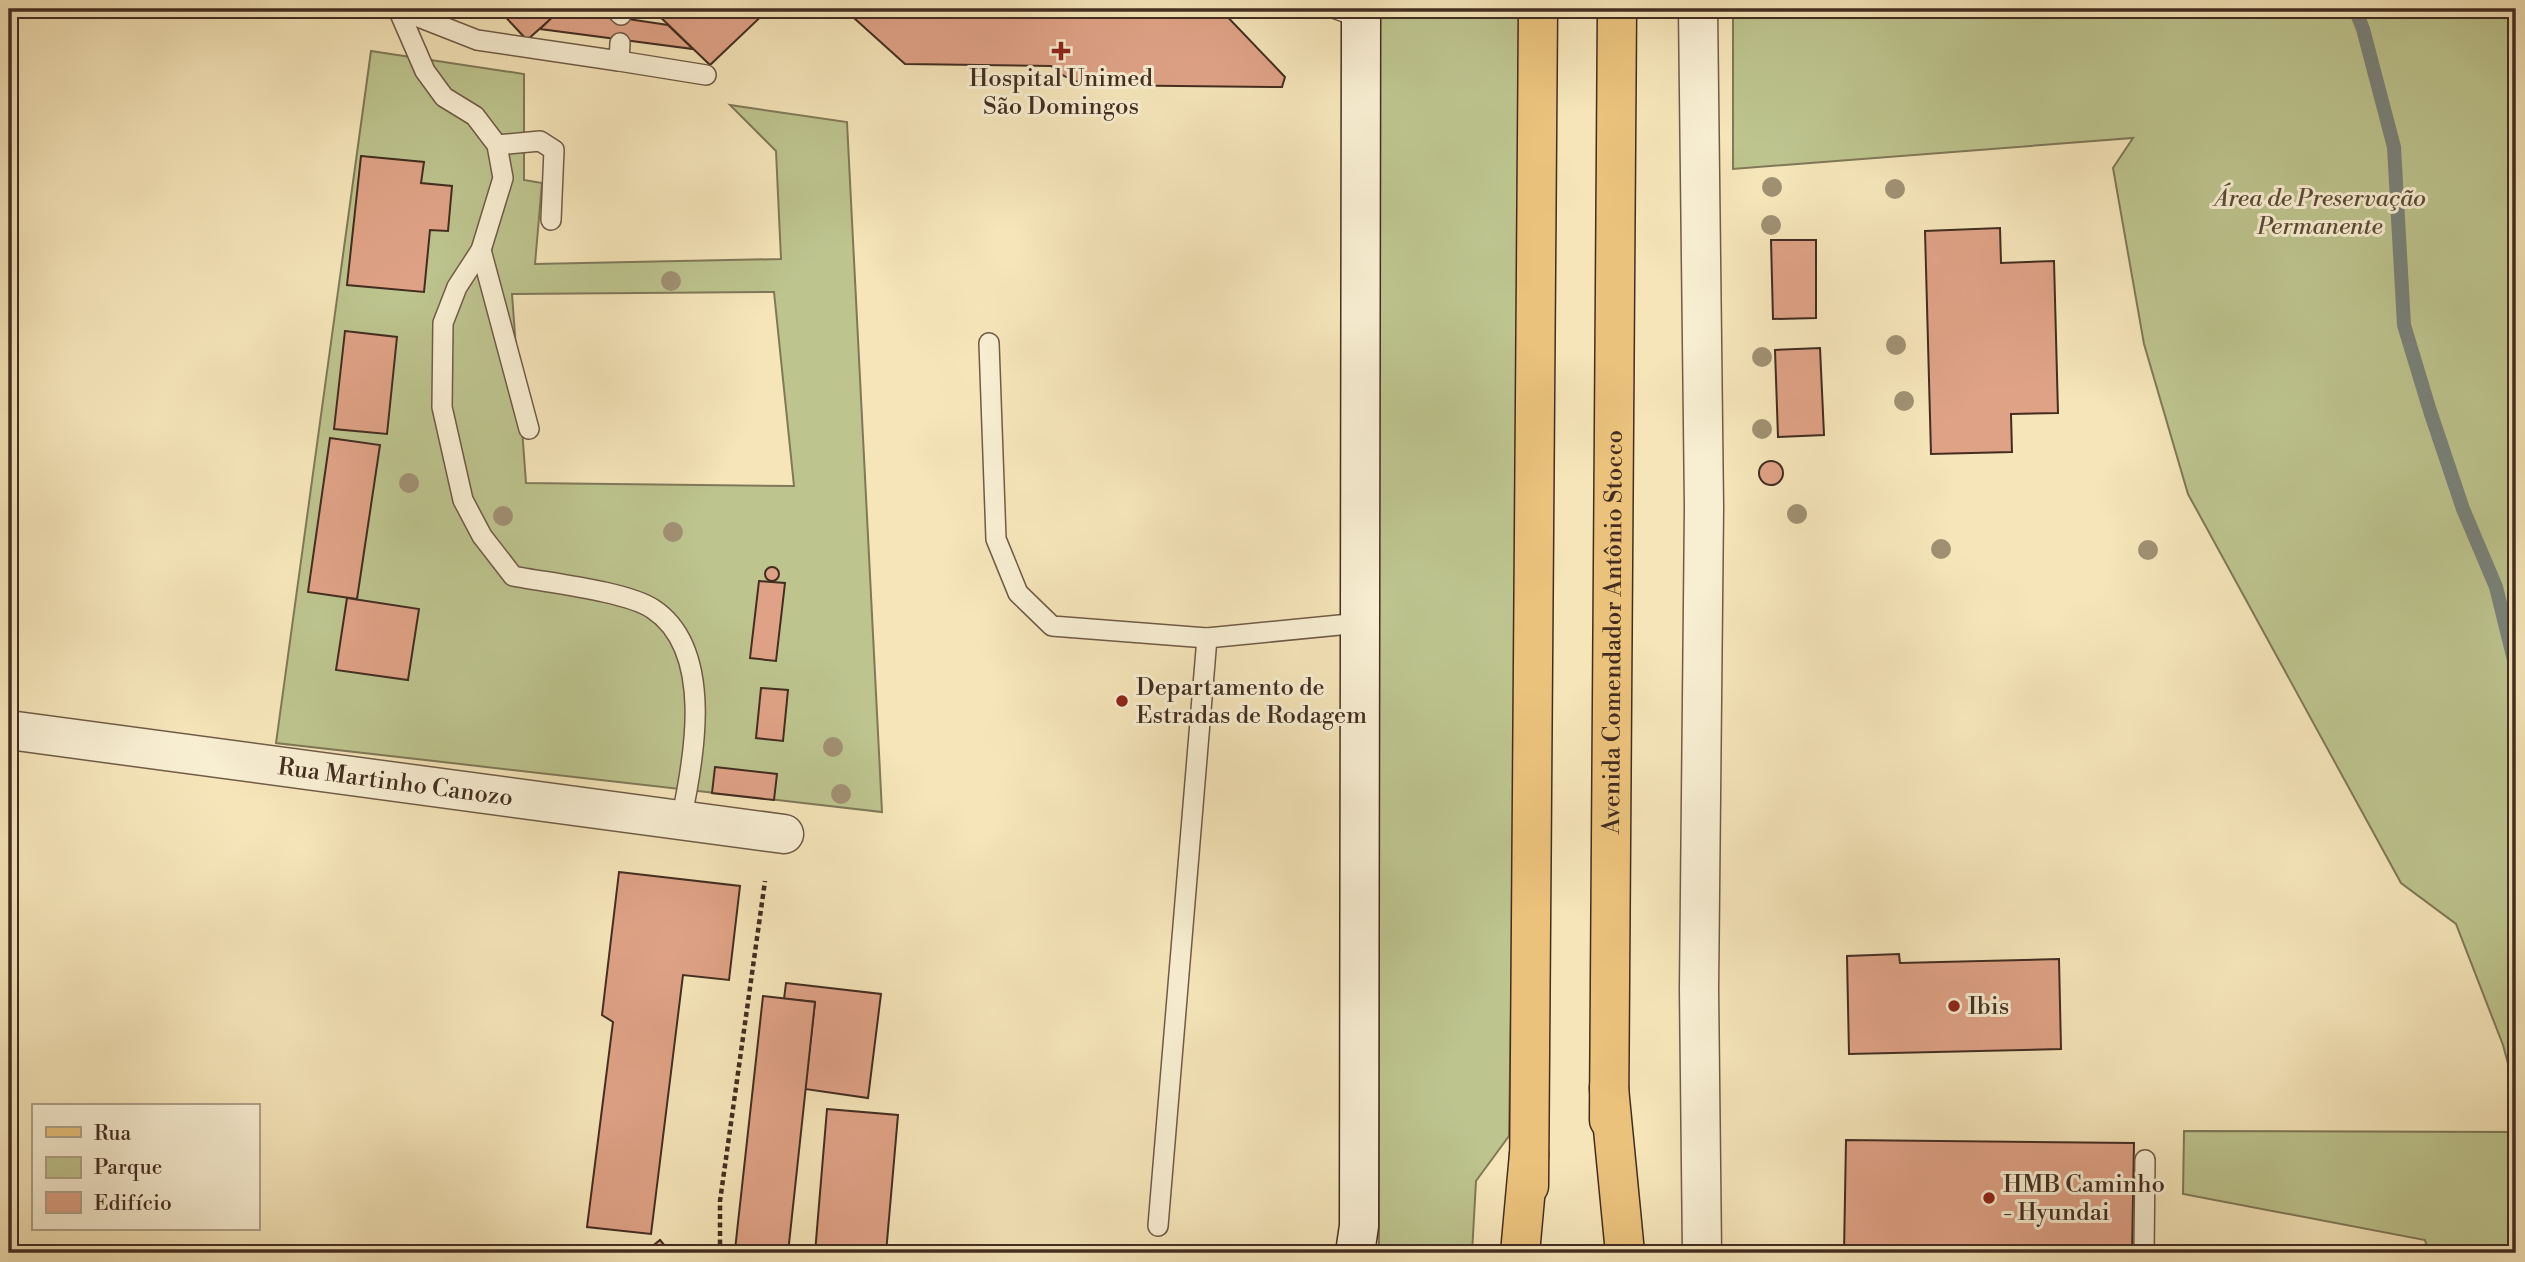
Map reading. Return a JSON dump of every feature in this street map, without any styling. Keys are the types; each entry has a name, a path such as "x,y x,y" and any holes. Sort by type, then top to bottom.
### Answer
{"main road":[{"path":"1530,1253 1538,9"},
{"name":"Avenida Comendador Antônio Stocco","path":"1610,1253 1617,9"},
{"path":"1609,1088 1625,1253"},
{"path":"1520,1253 1529,1154"}],"street":[{"path":"1698,9 1704,507 1699,989 1702,1253"},
{"path":"1353,12 1360,623 1359,1226 1355,1253"},
{"name":"Rua Martinho Canozo","path":"9,730 784,834"}],"lane":[{"path":"398,9 477,40 619,52 706,75"},
{"path":"398,9 425,71 444,97 475,116 497,145 503,178 481,250 457,287 443,323 442,407 463,500 482,537 513,576 618,596 653,609 673,629 686,649 694,692 696,732 681,820"},
{"path":"497,145 540,141 554,149 551,220"},
{"path":"481,250 529,429"},
{"path":"989,343 996,539 1018,593 1052,626 1207,638 1360,623"},
{"path":"1158,1226 1207,638"},
{"path":"2144,1253 2145,1160"}],"path":[{"path":"720,1253 720,1201 765,881"}],"green space":[{"path":"1379,9 1519,9 1514,823 1509,1136 1476,1181 1472,1253 1379,1253"},
{"name":"Área de Preservação Permanente","path":"1733,9 2516,9 2516,1093 2503,1045 2456,924 2401,883 2188,494 2144,344 2113,168 2133,138 1733,169"},
{"path":"371,51 524,74 524,180 542,183 535,264 781,259 776,151 730,105 847,122 882,812 276,743","holes":["774,292 794,486 526,483 512,294"]},
{"path":"2184,1131 2516,1132 2516,1253 2429,1253 2425,1240 2183,1194"}],"building":[{"path":"498,9 562,9 527,40"},
{"path":"561,9 668,25 693,49 540,29"},
{"path":"652,9 769,9 710,65"},
{"name":"Hospital Unimed São Domingos","path":"844,9 1220,9 1285,77 1282,87 1084,85 1064,76 1051,66 905,64"},
{"path":"361,156 424,162 421,183 452,186 448,231 430,230 424,292 347,285"},
{"path":"2000,228 2001,263 2054,261 2058,413 2011,414 2012,452 1931,454 1925,231"},
{"path":"1771,240 1816,240 1816,318 1773,319"},
{"path":"345,331 397,337 387,434 334,429"},
{"path":"1820,348 1824,435 1778,437 1775,350"},
{"path":"330,438 380,445 357,599 308,592"},
{"path":"1771,461 1782,468 1783,473 1776,484 1771,485 1760,478 1759,473 1766,462"},
{"path":"772,567 777,569 777,579 772,581 767,579 765,574 767,569"},
{"path":"759,581 785,583 776,661 750,658"},
{"path":"347,598 419,609 408,680 336,670"},
{"path":"761,688 788,690 783,741 756,738"},
{"path":"715,767 777,774 774,800 712,793"},
{"path":"619,872 740,886 729,980 683,975 651,1234 587,1227 613,1022 602,1015"},
{"name":"Ibis","path":"1899,954 1900,963 2059,959 2061,1049 1849,1054 1847,956"},
{"path":"786,983 881,994 868,1098 805,1089 815,1002 784,999"},
{"path":"763,996 815,1002 788,1253 735,1250"},
{"path":"827,1109 898,1115 886,1253 815,1253"},
{"name":"HMB Caminho - Hyundai","path":"1846,1140 2134,1143 2132,1253 1844,1253"},
{"path":"660,1240 671,1253 644,1253"}],"waterway":[{"path":"2355,9 2363,29 2394,147 2404,325 2463,509 2496,587 2516,668"}],"place":[{"name":"Hospital Unimed São Domingos","path":"1061,51"},
{"name":"Departamento de Estradas de Rodagem","path":"1122,701"},
{"name":"Ibis","path":"1954,1006"},
{"name":"HMB Caminho - Hyundai","path":"1989,1198"}]}
